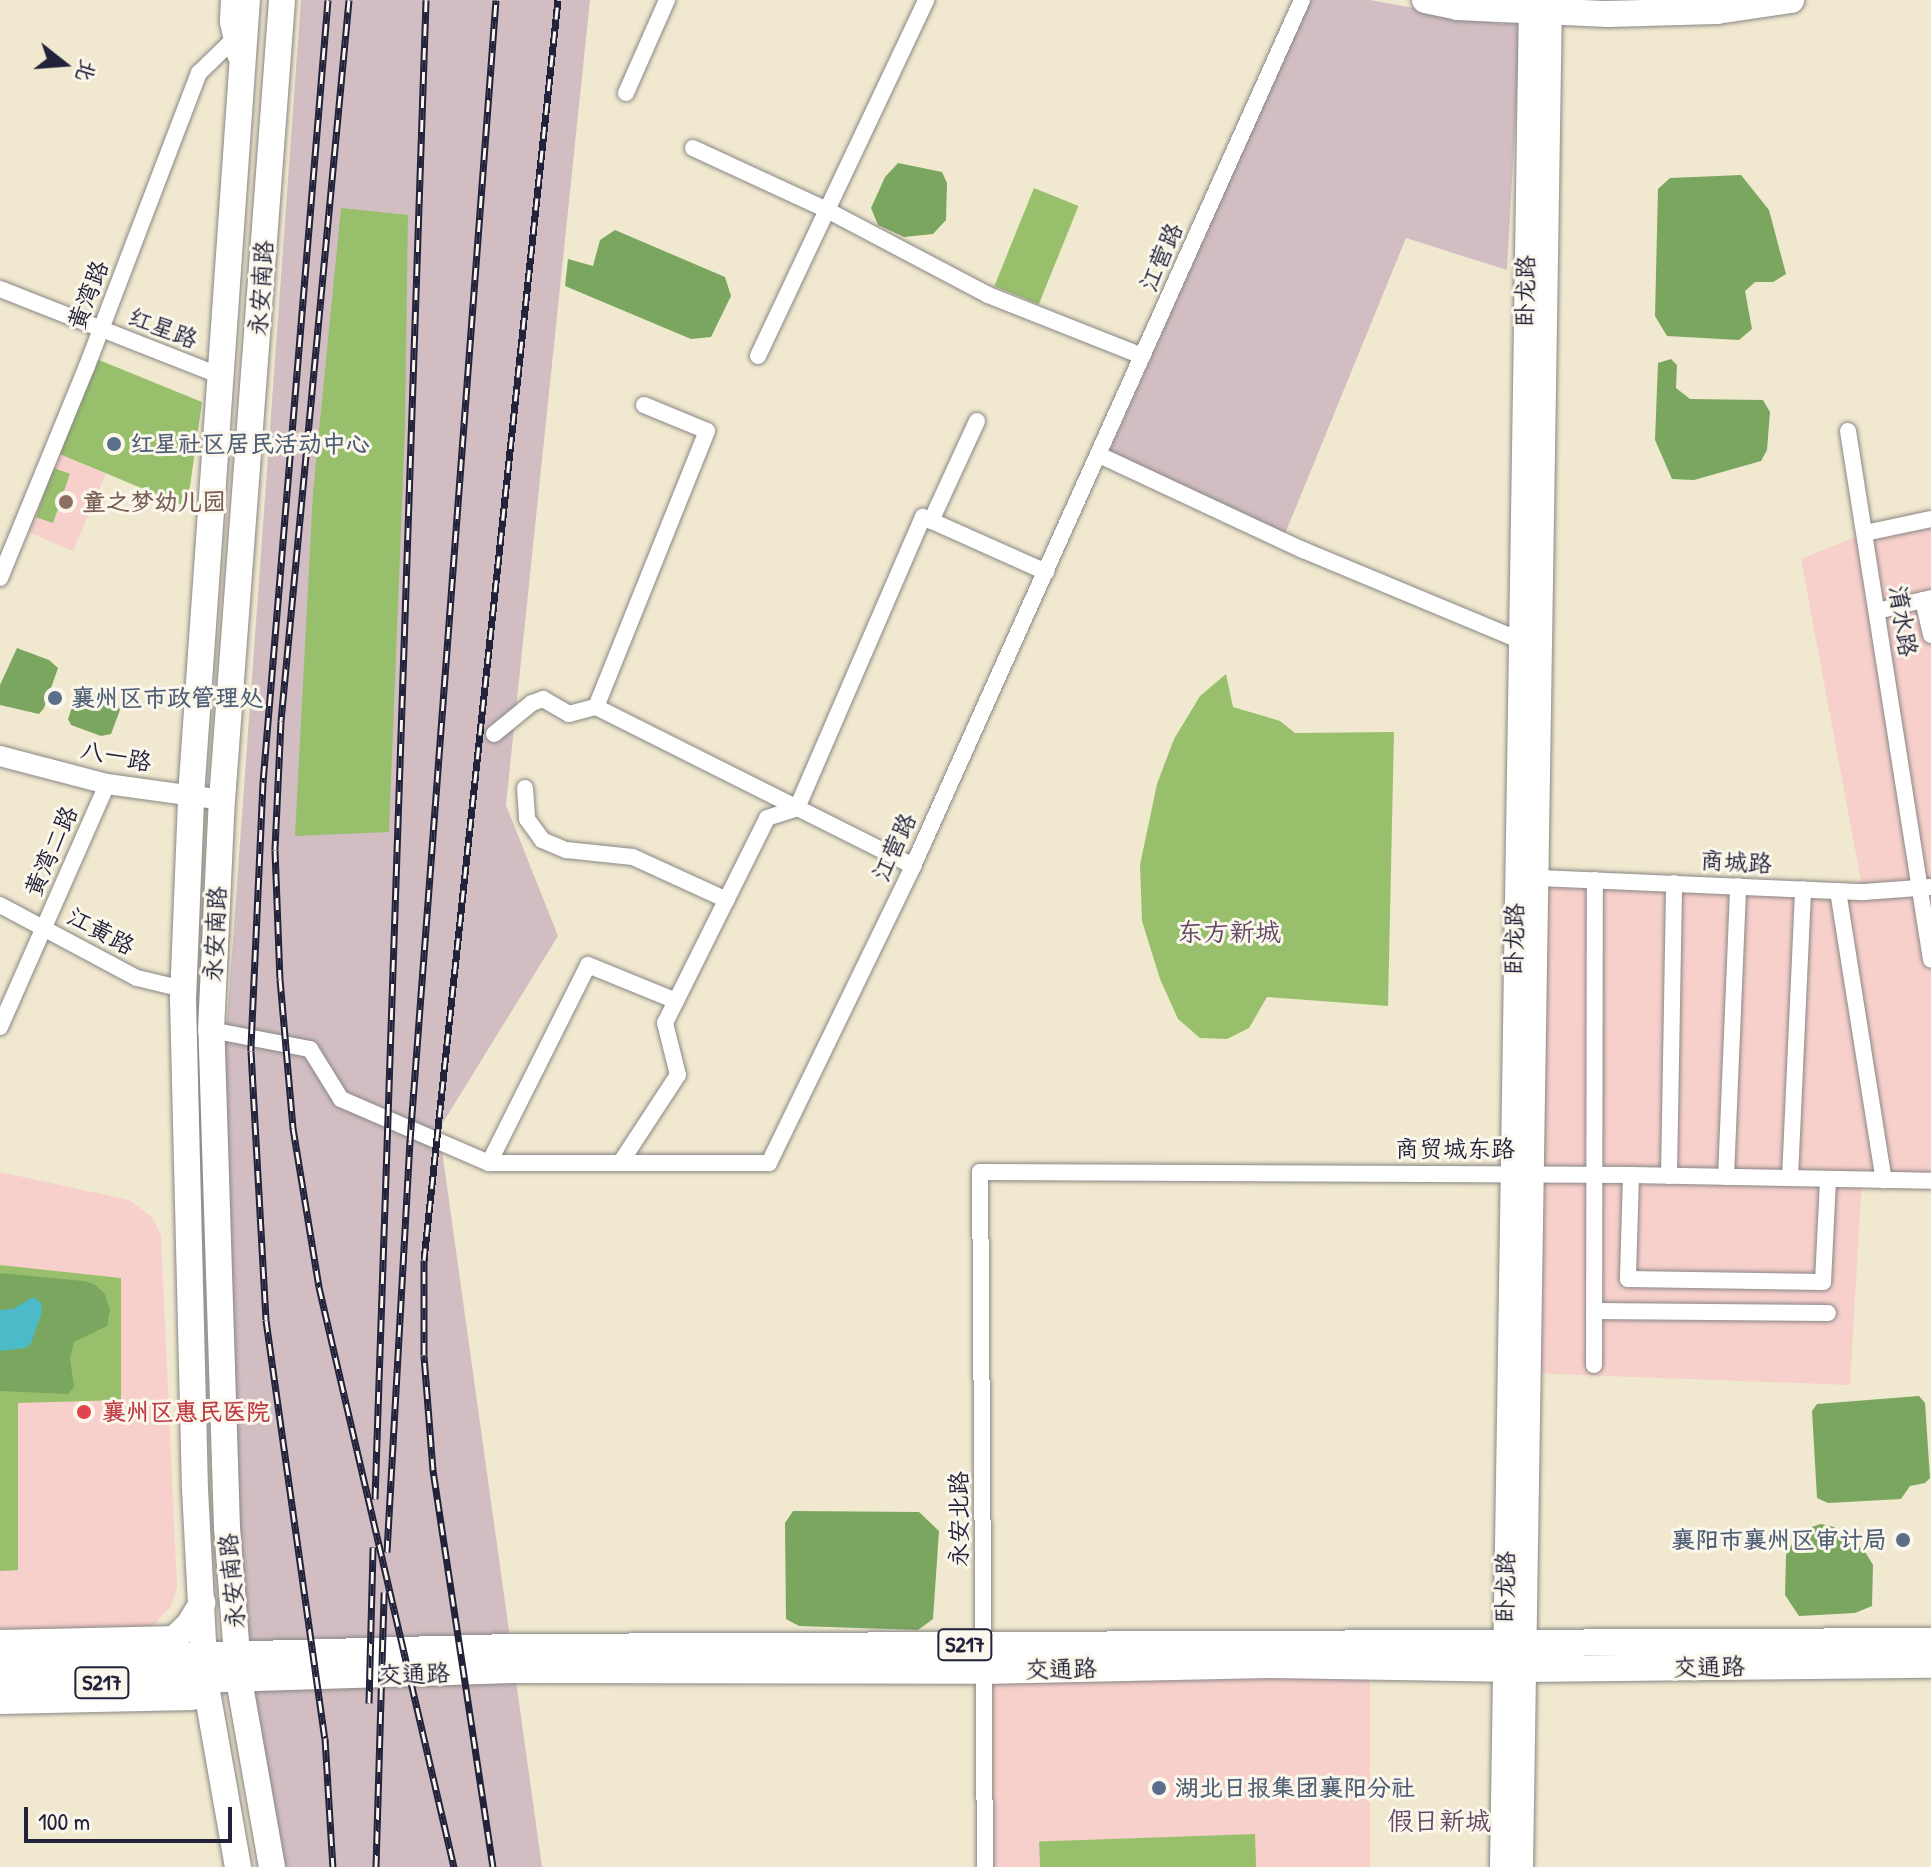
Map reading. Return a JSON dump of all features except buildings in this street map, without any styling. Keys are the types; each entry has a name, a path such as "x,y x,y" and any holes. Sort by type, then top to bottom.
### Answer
{"main road":[{"name":"永安南路","path":"238,1867 214,1731 201,1679 202,1603 195,1490 183,989 191,796 247,0"},
{"name":"永安南路","path":"272,1867 239,1667 227,1527 211,1030 222,800 282,0"},
{"path":"1425,0 1457,7 1717,11 1791,0"},
{"name":"卧龙路","path":"1502,1867 1514,1657 1521,1174 1519,640 1540,6"},
{"name":"卧龙路","path":"1521,1174 1539,878 1540,6"},
{"path":"224,335 257,336"},
{"path":"137,1670 178,1636 202,1603"},
{"path":"234,1604 241,1620 254,1636 291,1666 263,1691 251,1709 247,1724"},
{"name":"交通路","path":"1514,1657 1931,1641"},
{"name":"交通路","path":"0,1661 137,1670 201,1679 239,1667 291,1666 512,1647 984,1658 1514,1657 1931,1665"},
{"name":"卧龙路","path":"1514,1657 1521,1867"},
{"name":"交通路","path":"0,1686 137,1670"}],"street":[{"path":"231,0 230,22 242,75"},
{"path":"626,93 667,0"},
{"path":"758,356 926,0"},
{"name":"江营路","path":"211,1030 310,1049 341,1099 489,1163 769,1163 913,866 1302,0"},
{"name":"黄湾路","path":"0,578 199,73 234,39"},
{"path":"693,148 827,210 988,295 1142,356"},
{"name":"红星路","path":"0,289 221,376"},
{"path":"596,707 707,431 644,405"},
{"path":"931,521 977,421"},
{"name":"淯水路","path":"1848,431 1925,888 1931,960"},
{"path":"1099,455 1303,550 1519,640"},
{"path":"621,1162 678,1075 665,1023 767,818 797,808 923,517 1046,572"},
{"path":"1865,533 1931,519"},
{"path":"1877,611 1927,599 1931,635"},
{"path":"494,734 532,703 543,699 569,714 596,707 913,866"},
{"name":"八一路","path":"0,756 107,784 222,800"},
{"name":"黄湾二路","path":"0,1027 107,784"},
{"path":"525,788 527,819 542,840 566,850 633,857 727,900"},
{"name":"商城路","path":"1539,878 1838,891 1925,888"},
{"path":"1594,1365 1595,880"},
{"path":"1669,1176 1674,883"},
{"path":"1726,1177 1738,886"},
{"path":"1790,1178 1803,889"},
{"path":"1838,891 1884,1180"},
{"name":"江黄路","path":"0,905 137,978 183,989"},
{"path":"489,1163 588,965 676,1001"},
{"name":"商贸城东路","path":"980,1172 1631,1175 1931,1181"},
{"name":"永安北路","path":"980,1172 985,1867"},
{"path":"1631,1175 1628,1279 1823,1282 1828,1179"},
{"path":"1594,1311 1828,1313"},
{"path":"0,1640 178,1636"},
{"path":"0,1704 201,1679"}],"shaded area":[{"path":"301,0 590,0 506,805 558,936 439,1129 542,1867 272,1867 274,1802 239,1655 211,1243"},
{"path":"1310,0 1370,0 1501,24 1521,21 1507,270 1406,238 1285,534 1109,452"},
{"name":"童之梦幼儿园","path":"57,453 106,474 73,551 24,530"},
{"path":"1931,519 1931,1181 1862,1180 1850,1385 1528,1373 1539,878 1863,892 1801,559 1865,533"},
{"name":"襄州区惠民医院","path":"0,1172 129,1200 153,1218 161,1236 177,1587 171,1606 150,1629 0,1633"},
{"name":"湖北日报集团襄阳分社","path":"984,1667 1370,1667 1370,1867 984,1867"}],"green space":[{"path":"898,163 942,172 947,183 946,220 933,234 904,237 878,225 871,208 885,177"},
{"path":"1741,175 1769,210 1786,274 1773,282 1755,282 1745,291 1752,329 1739,340 1667,336 1655,316 1658,189 1670,178"},
{"path":"1034,188 1079,206 1039,304 994,286"},
{"path":"341,208 408,215 405,428 389,832 295,836 313,492"},
{"path":"615,230 725,277 731,296 711,337 691,339 565,286 568,259 593,266 600,240"},
{"path":"94,358 202,402 187,507 57,453"},
{"path":"1671,359 1677,365 1676,388 1690,399 1763,400 1770,412 1767,450 1761,461 1694,480 1672,479 1655,440 1658,363"},
{"path":"53,468 70,474 53,523 36,517"},
{"path":"17,648 49,660 58,668 39,714 0,705 0,685"},
{"path":"1226,674 1233,707 1280,721 1295,733 1394,732 1388,1006 1267,997 1249,1028 1227,1039 1200,1038 1178,1019 1160,979 1142,921 1140,865 1157,784 1174,739 1200,696"},
{"path":"83,692 116,703 120,710 111,734 101,736 71,725 68,719 77,693"},
{"path":"0,1265 121,1278 121,1400 18,1403 18,1570 0,1571"},
{"path":"0,1273 83,1281 94,1284 105,1294 110,1310 107,1326 74,1342 70,1358 74,1387 68,1394 0,1391"},
{"path":"1919,1396 1925,1403 1930,1478 1925,1483 1910,1486 1901,1499 1828,1503 1817,1498 1812,1411 1817,1404"},
{"path":"793,1511 919,1512 939,1531 933,1619 918,1630 799,1626 786,1619 785,1523"},
{"path":"1821,1524 1834,1527 1844,1539 1864,1550 1873,1565 1872,1606 1855,1613 1799,1616 1785,1595 1786,1555 1799,1531"},
{"path":"1255,1834 1256,1867 1040,1867 1039,1842"}],"water":[{"path":"33,1297 41,1303 42,1312 31,1343 26,1348 0,1351 0,1310 13,1309"}],"railway":[{"path":"328,0 263,782 251,1051 266,1320 325,1738 333,1867"},
{"path":"349,0 281,721 275,850 280,979 293,1128 319,1287 454,1867"},
{"path":"375,1499 426,0"},
{"path":"387,1552 410,1141 496,0"},
{"path":"493,1867 433,1470 424,1355 424,1260 558,0"},
{"path":"369,1703 373,1547"},
{"path":"376,1867 384,1592"}],"place":[{"name":"红星社区居民活动中心","path":"114,444"},
{"name":"童之梦幼儿园","path":"66,502"},
{"name":"襄州区市政管理处","path":"55,698"},
{"name":"襄州区惠民医院","path":"84,1412"},
{"name":"襄阳市襄州区审计局","path":"1903,1540"},
{"name":"湖北日报集团襄阳分社","path":"1159,1788"}],"district":[{"name":"东方新城","path":"1229,932"},
{"name":"假日新城","path":"1439,1821"}]}
